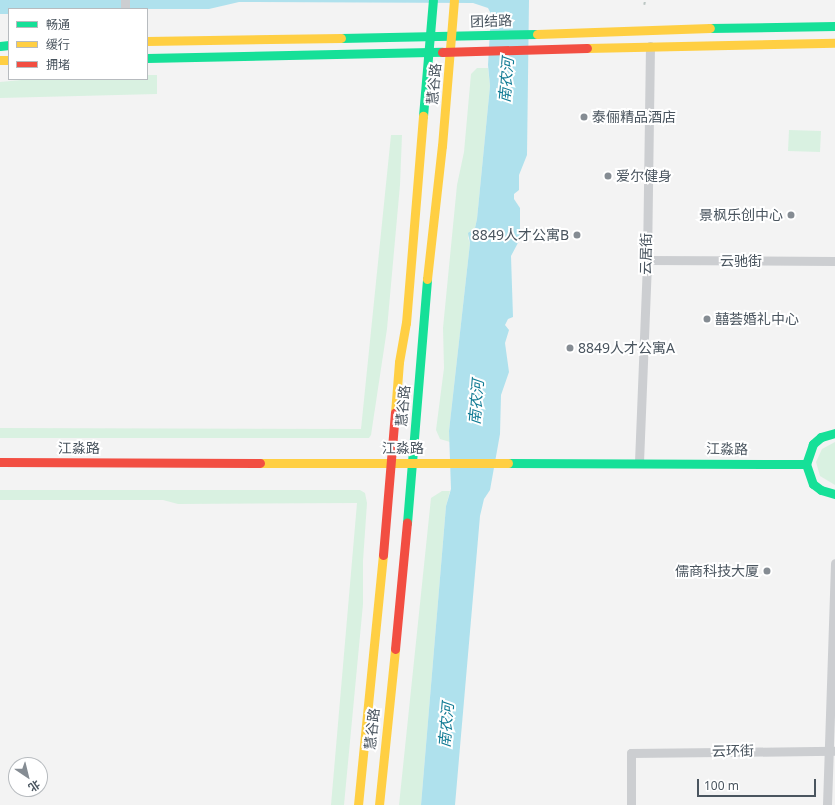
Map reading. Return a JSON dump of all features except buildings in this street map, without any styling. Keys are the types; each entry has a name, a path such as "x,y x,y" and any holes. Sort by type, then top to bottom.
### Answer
{"main road":[{"name":"慧谷路","path":"358,805 378,623 399,362 406,323 433,0"},
{"name":"慧谷路","path":"379,805 412,462 423,318 451,52 454,0"},
{"name":"团结路","path":"148,41 479,36 538,33 835,26"},
{"name":"团结路","path":"148,58 835,42"},
{"path":"835,433 821,437 813,444 806,464 813,484 821,490 835,494"},
{"name":"江淼路","path":"0,462 412,462 498,464 639,462 806,464"}],"street":[{"name":"云居街","path":"639,462 646,260 650,46"},
{"name":"云驰街","path":"646,260 835,261"},
{"path":"827,805 832,751 835,563"},
{"name":"云环街","path":"631,805 631,753 832,751"}],"path":[{"path":"644,5 645,0"}],"green space":[{"path":"477,68 488,68 490,86 477,219 475,228 470,231 468,238 470,243 449,431 450,442 440,439 436,430 444,368 443,328 457,185 464,152 471,74"},
{"path":"148,75 157,75 157,94 0,98 0,82 21,80 148,80"},
{"path":"789,130 821,131 820,152 788,151"},
{"path":"391,135 402,135 400,185 387,329 371,435 369,438 0,438 0,428 361,429"},
{"path":"835,442 835,485 820,476 816,462 822,449"},
{"path":"0,490 360,490 365,493 367,503 363,561 363,604 344,805 331,805 357,503 178,504 163,500 0,500"},
{"path":"442,491 450,491 446,506 421,805 399,805 431,498"}],"water":[{"name":"南农河","path":"0,0 529,0 527,155 519,175 519,190 514,194 514,199 520,208 520,239 511,256 513,317 508,319 505,325 509,330 505,343 509,372 501,395 500,434 490,490 484,499 480,516 455,805 421,805 446,506 451,489 449,431 470,243 468,233 475,228 477,219 490,86 488,65 491,14 488,8 473,3 239,2 209,9 8,8 8,14 0,14"}],"traffic: fast":[{"path":"423,116 433,0"},
{"path":"710,28 835,26"},
{"path":"341,38 537,34"},
{"path":"0,46 8,45"},
{"path":"148,58 442,52"},
{"path":"407,523 427,279"},
{"path":"835,433 821,437 813,444 806,464 813,484 821,490 835,494"},
{"path":"508,463 806,464"}],"traffic: slow":[{"path":"427,279 442,146 454,0"},
{"path":"537,34 710,28"},
{"path":"148,41 341,38"},
{"path":"587,48 835,43"},
{"path":"0,60 8,60"},
{"path":"395,413 399,362 406,323 423,116"},
{"path":"260,463 508,463"},
{"path":"358,805 383,555"},
{"path":"379,805 395,649"}],"traffic: jam":[{"path":"442,52 587,48"},
{"path":"383,555 395,413"},
{"path":"0,462 260,463"},
{"path":"395,649 407,523"}],"place":[{"name":"泰俪精品酒店","path":"584,117"},
{"name":"爱尔健身","path":"608,176"},
{"name":"景枫乐创中心","path":"791,215"},
{"name":"8849人才公寓B","path":"577,235"},
{"name":"囍荟婚礼中心","path":"707,319"},
{"name":"8849人才公寓A","path":"570,348"},
{"name":"儒商科技大厦","path":"767,571"}]}
